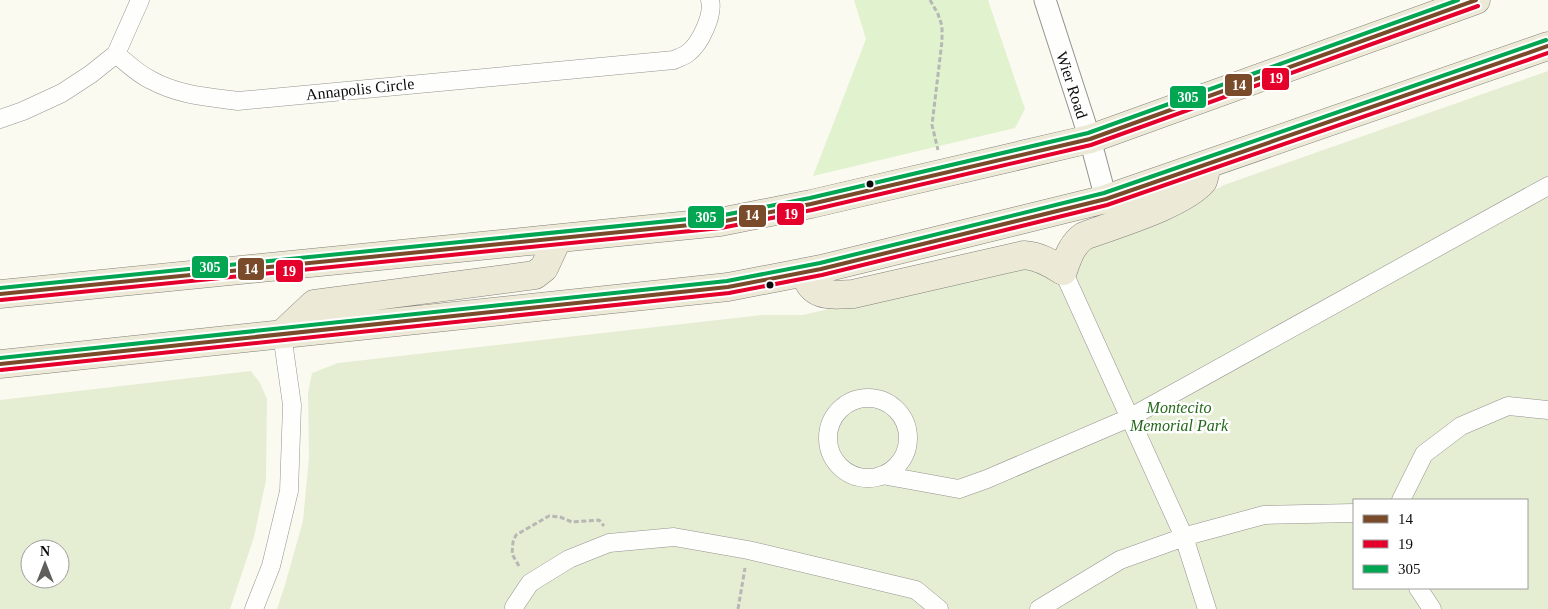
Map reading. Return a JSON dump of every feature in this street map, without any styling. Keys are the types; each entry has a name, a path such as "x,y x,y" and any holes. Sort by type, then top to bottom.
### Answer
{"main road":[{"path":"0,294 557,240 720,222 811,204 1090,139 1476,0"},
{"path":"0,364 728,287 805,272 1106,199 1548,46"},
{"path":"805,272 807,281 812,288 820,293 832,295 853,294 1024,255 1034,256 1063,270 1073,246 1079,239 1159,208 1183,196 1199,186 1203,181 1205,174 1202,166"},
{"path":"282,334 314,304 535,275 544,268 557,240"}],"street":[{"path":"0,119 23,111 62,93 91,74 116,54 140,0"},
{"name":"Annapolis Circle","path":"116,54 149,80 173,90 196,96 238,101 674,60 688,53 700,39 709,18 710,0"},
{"name":"Wier Road","path":"1045,0 1090,139 1106,199"},
{"path":"882,475 902,459 907,447 908,434 904,421 897,410 887,403 874,398 861,398 849,402 838,410 831,422 828,434 829,448 834,460 843,470 855,476 869,478 882,475 959,489 987,479 1129,418 1548,186"},
{"path":"1063,270 1184,537 1207,609"},
{"path":"254,609 271,566 289,491 292,405 282,334"},
{"path":"1402,499 1424,454 1461,426 1508,406 1548,410"},
{"path":"1039,609 1120,560 1184,537 1264,515 1353,513"},
{"path":"514,607 530,583 569,559 610,543 674,537 748,550 916,590 939,609"},
{"path":"1419,589 1432,609"}],"path":[{"path":"930,0 942,26 942,41 932,125 938,152"},
{"path":"530,583 512,554 513,542 516,535 549,516 560,517 572,522 599,520 603,523 610,543"},
{"path":"738,609 748,550"}],"green space":[{"path":"854,0 988,0 1025,109 1015,128 813,176 866,39"},
{"name":"Montecito Memorial Park","path":"1548,71 1548,609 277,609 303,521 309,457 308,393 312,373 338,363 762,315 803,315 1016,265 1159,219 1224,185"},
{"path":"251,371 260,383 267,399 266,480 254,537 230,609 0,609 0,400"}],"transit line":[{"name":"305","path":"0,288 719,216 810,198 1088,133 1458,0"},
{"name":"14","path":"0,294 720,222 811,204 1090,139 1476,0"},
{"name":"19","path":"1,300 721,228 812,210 1091,145 1478,6"},
{"name":"305","path":"0,358 727,281 820,263 1104,193 1546,40"},
{"name":"14","path":"0,364 728,287 821,269 1106,199 1548,46"},
{"name":"19","path":"1,370 729,293 822,275 1107,205 1548,53"}]}
